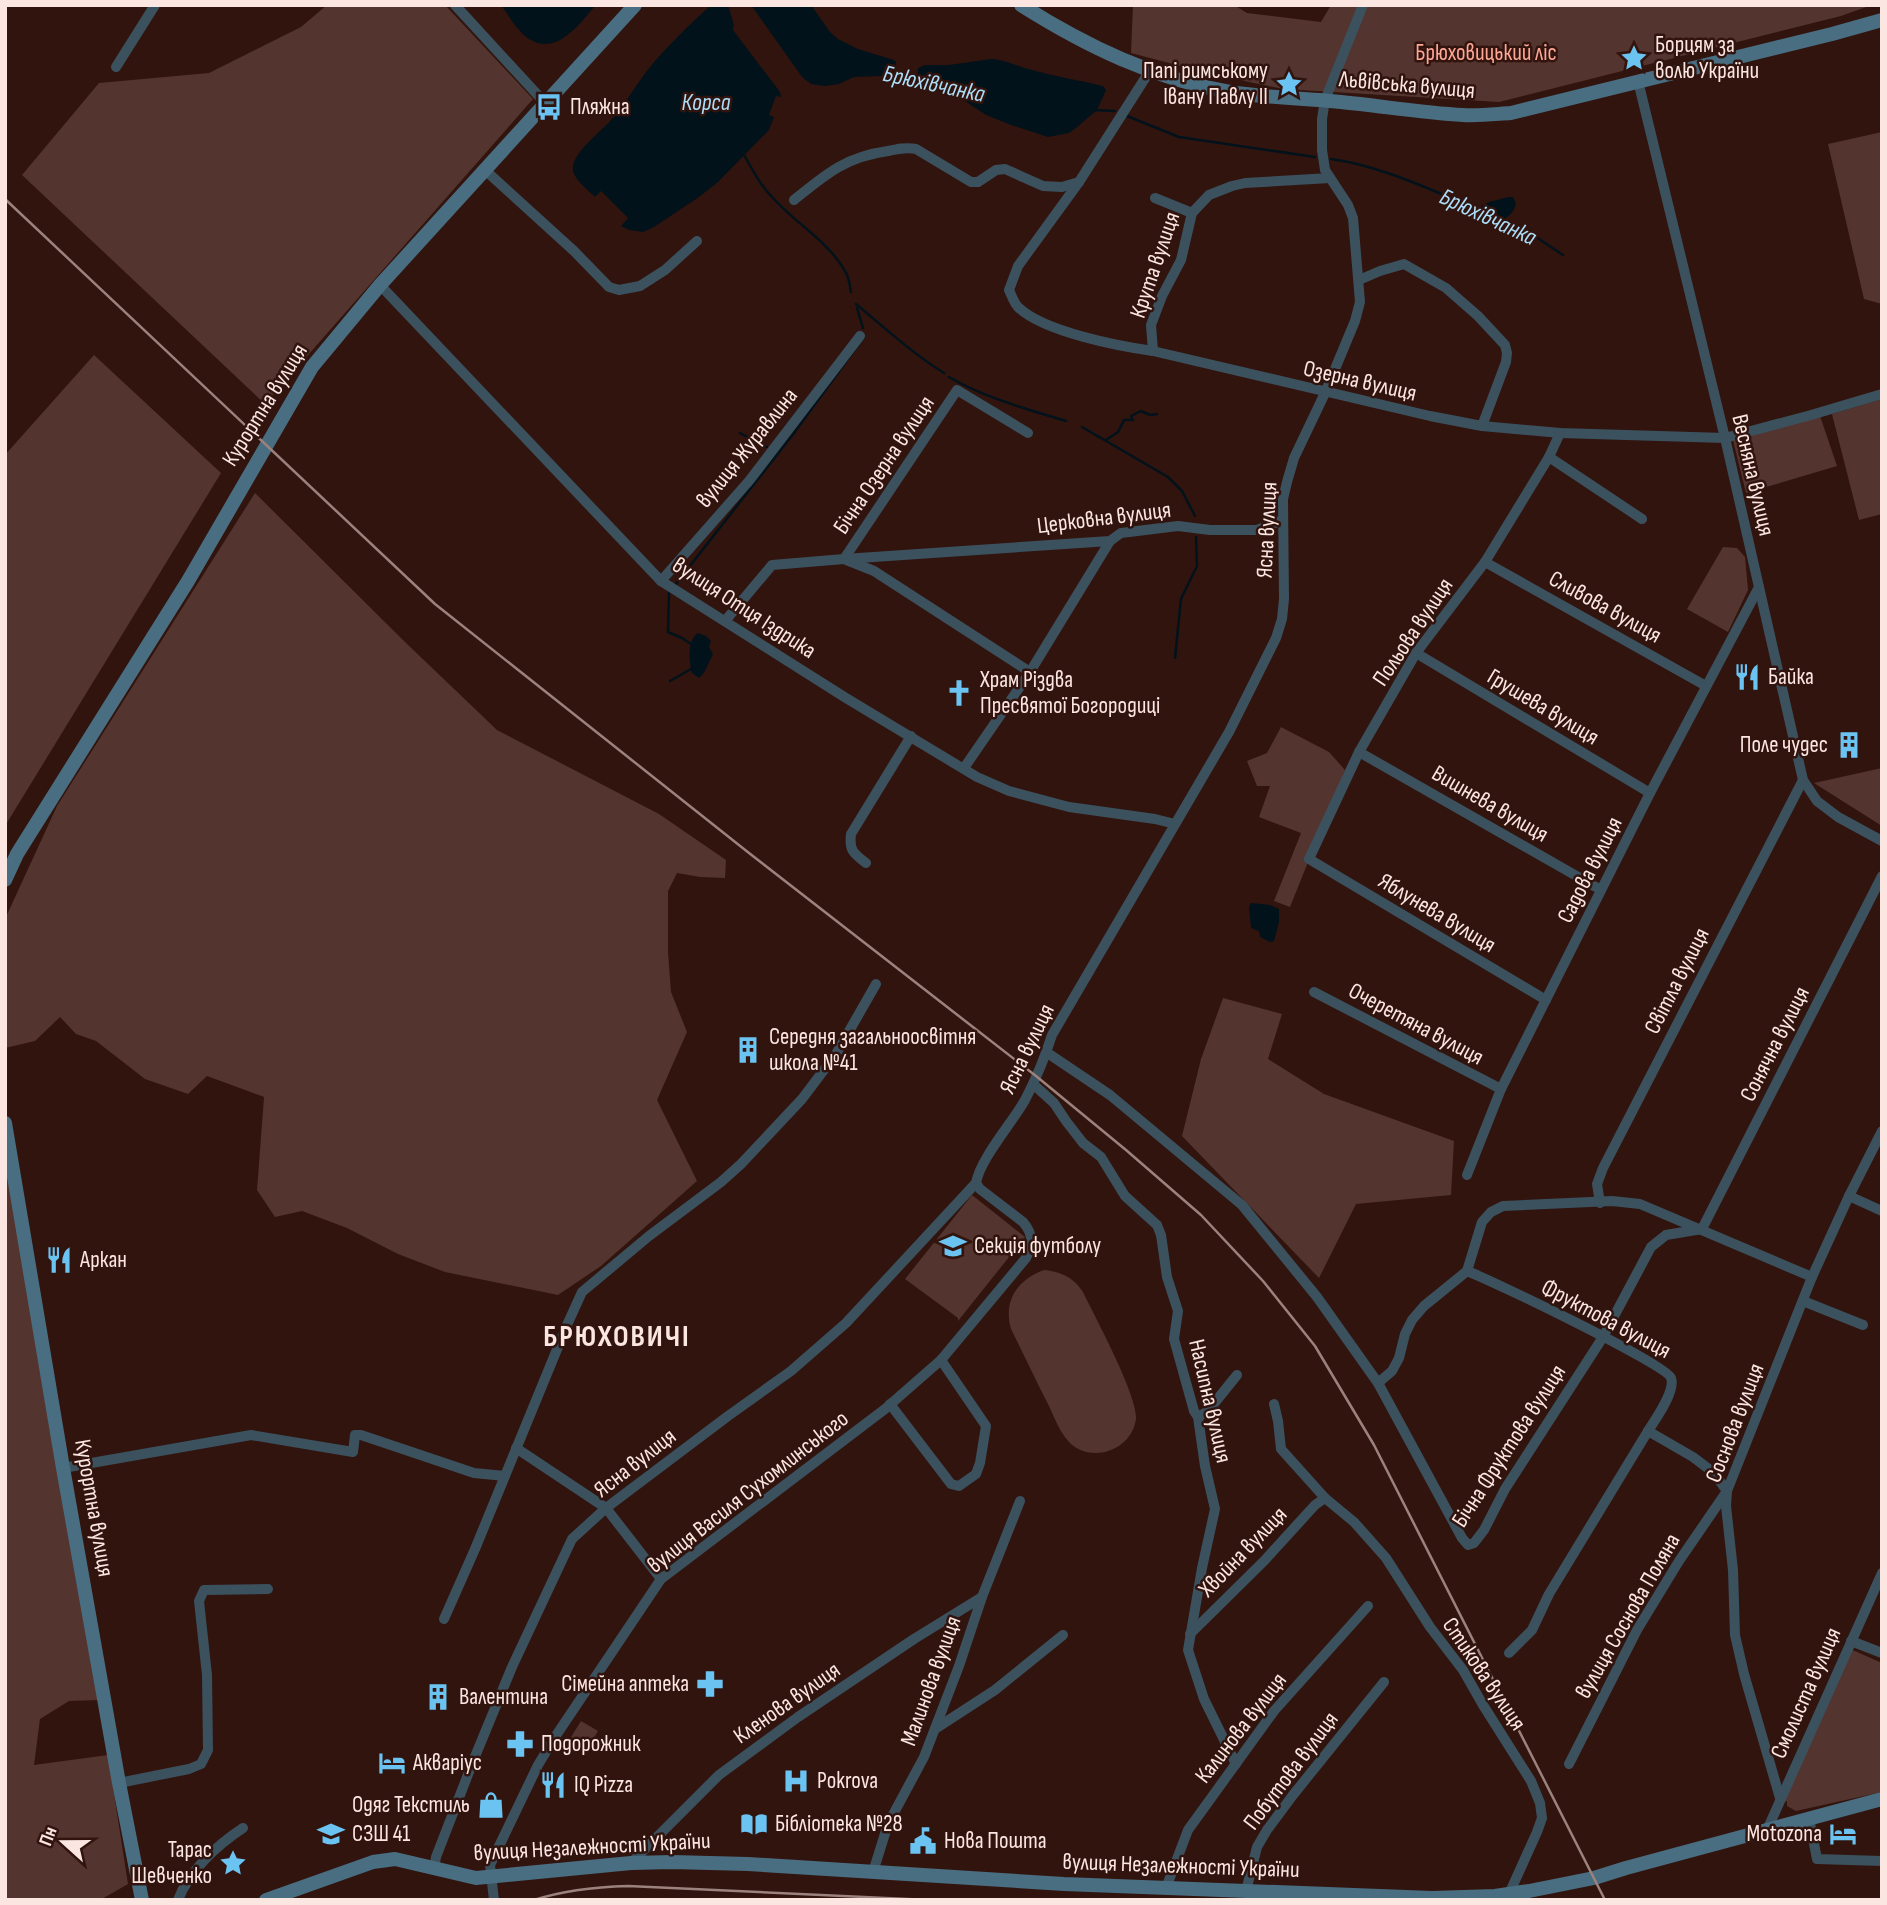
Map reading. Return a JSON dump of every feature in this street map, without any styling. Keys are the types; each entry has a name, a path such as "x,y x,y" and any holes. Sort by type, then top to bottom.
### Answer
{"main road":[{"name":"Курортна вулиця","path":"5,880 17,854 188,581 312,367 380,285 635,5"},
{"name":"Львівська вулиця","path":"1021,5 1066,33 1149,72 1192,84 1232,93 1325,100 1465,116 1511,113 1882,20"},
{"name":"Курортна вулиця","path":"5,1123 119,1783 142,1900"},
{"name":"вулиця Незалежності України","path":"266,1900 373,1862 395,1859 468,1877 491,1878 631,1863 748,1864 1064,1884 1432,1898 1508,1894 1594,1878 1882,1799"}],"street":[{"path":"116,67 155,5"},
{"path":"455,5 546,104"},
{"name":"Ясна вулиця","path":"434,1868 498,1702 572,1539 606,1508 791,1371 846,1323 976,1183 981,1168 1033,1084 1052,1035 1229,732 1276,638 1284,599 1283,499 1294,458 1325,393 1355,321 1360,302 1353,218 1348,205 1325,170 1322,119 1325,100 1363,5"},
{"path":"794,200 847,161 860,156 907,148 916,149 971,182 978,182 996,170 1005,169 1043,186 1062,187 1079,182 1149,72"},
{"name":"Весняна вулиця","path":"1639,81 1803,780 1817,802 1882,841"},
{"path":"485,170 575,251 609,287 619,290 640,286 665,270 697,241"},
{"name":"Крута вулиця","path":"1153,351 1151,325 1162,296 1181,260 1192,213 1209,195 1232,186 1264,181 1330,178"},
{"name":"Озерна вулиця","path":"1079,182 1018,266 1009,290 1017,307 1034,318 1060,329 1119,346 1153,351 1430,416 1482,425 1560,433 1724,438 1882,394"},
{"path":"1156,198 1192,213"},
{"path":"1359,280 1404,264 1446,288 1505,345 1506,362 1482,425"},
{"name":"вулиця Отця Іздрика","path":"380,285 661,580 846,698 977,777 1009,791 1069,807 1175,824"},
{"name":"вулиця Журавлина","path":"661,580 749,481 860,336"},
{"name":"Бічна Озерна вулиця","path":"844,559 957,390 1028,433"},
{"name":"Польова вулиця","path":"1309,859 1359,752 1416,653 1485,562 1549,457 1560,433"},
{"path":"1549,457 1642,519"},
{"name":"Церковна вулиця","path":"725,621 772,565 1110,541 1121,533 1178,526 1210,530 1257,530 1283,520"},
{"path":"964,768 1030,673 1110,541"},
{"path":"844,559 874,571 1030,673"},
{"name":"Сливова вулиця","path":"1485,562 1706,686"},
{"name":"Садова вулиця","path":"1467,1175 1501,1089 1650,793 1759,587"},
{"name":"Грушева вулиця","path":"1416,653 1650,793"},
{"path":"866,863 855,855 850,845 850,834 911,736"},
{"name":"Вишнева вулиця","path":"1359,752 1601,890"},
{"name":"Світла вулиця","path":"1600,1203 1597,1184 1603,1168 1803,780"},
{"path":"5,871 17,854"},
{"name":"Яблунева вулиця","path":"1309,859 1546,1000"},
{"name":"Сонячна вулиця","path":"1702,1229 1882,876"},
{"path":"444,1619 582,1292 649,1236 722,1182 766,1138 819,1079 842,1045 876,984"},
{"name":"Очеретяна вулиця","path":"1314,992 1501,1089"},
{"path":"1046,1052 1110,1095 1242,1205 1318,1297 1378,1384 1392,1371 1399,1358 1412,1320 1424,1306 1467,1271 1482,1222 1491,1212 1503,1206 1612,1201 1640,1204 1812,1277"},
{"name":"Насипна вулиця","path":"1033,1084 1054,1103 1083,1143 1101,1157 1125,1196 1157,1225 1161,1235 1167,1277 1178,1311 1174,1339 1198,1417 1205,1466 1215,1508 1188,1650 1204,1699 1236,1764"},
{"name":"Соснова вулиця","path":"1780,1798 1735,1636 1727,1491 1812,1277 1882,1131"},
{"name":"вулиця Василя Сухомлинського","path":"491,1878 490,1865 538,1765 662,1579 890,1404 941,1360 1026,1258 1032,1247 1031,1234 1023,1222 976,1183"},
{"path":"1849,1196 1882,1211"},
{"name":"Бічна Фруктова вулиця","path":"1378,1384 1462,1538 1468,1545 1474,1543 1484,1530 1505,1489 1603,1337 1651,1247 1666,1235 1702,1229"},
{"name":"Фруктова вулиця","path":"1467,1271 1657,1365 1673,1380 1672,1389 1549,1594 1532,1630 1509,1653"},
{"path":"1803,1301 1863,1325"},
{"path":"890,1404 951,1484 959,1486 976,1474 986,1426 941,1360"},
{"path":"1198,1417 1208,1411 1237,1376"},
{"name":"Стикова вулиця","path":"1274,1404 1281,1449 1325,1498 1354,1522 1386,1558 1430,1627 1463,1670 1531,1781 1540,1803 1542,1818 1508,1894"},
{"path":"1648,1431 1693,1457 1714,1474 1727,1491"},
{"path":"64,1468 251,1435 353,1452 355,1435 361,1435 474,1473 505,1476"},
{"path":"516,1448 606,1508 662,1579"},
{"name":"вулиця Соснова Поляна","path":"1569,1764 1637,1630 1679,1561 1727,1491"},
{"name":"Хвойна вулиця","path":"1190,1635 1315,1505 1325,1498"},
{"name":"Малинова вулиця","path":"873,1872 888,1825 924,1757 1020,1501"},
{"name":"Смолиста вулиця","path":"1767,1830 1882,1573"},
{"path":"119,1783 189,1769 201,1764 208,1751 207,1688 199,1601 204,1591 268,1589"},
{"name":"Кленова вулиця","path":"631,1863 719,1775 809,1710 982,1597"},
{"name":"Калинова вулиця","path":"1167,1888 1188,1830 1274,1711 1368,1606"},
{"path":"934,1730 995,1690 1063,1634"},
{"path":"1851,1641 1882,1653"},
{"name":"Побутова вулиця","path":"1246,1891 1257,1847 1267,1830 1384,1682"},
{"path":"1809,1818 1817,1859 1882,1861"},
{"path":"178,1900 204,1861 229,1837 243,1828"},
{"path":"491,1878 494,1900"}],"green space":[{"path":"327,5 445,5 533,99 265,404 22,175 99,83 209,73 301,27"},
{"name":"Брюховицький ліс","path":"1133,5 1234,5 1247,13 1321,22 1331,5 1872,5 1841,16 1499,102 1283,89 1131,53"},
{"path":"1882,132 1882,304 1864,299 1828,144"},
{"path":"94,355 221,473 5,826 5,455"},
{"path":"1882,399 1882,514 1859,520 1832,414"},
{"path":"1819,413 1837,466 1746,493 1733,440"},
{"path":"255,493 497,730 659,814 726,860 725,878 677,873 668,891 671,992 687,1032 657,1100 697,1181 601,1266 558,1295 445,1272 302,1211 275,1217 257,1190 264,1097 207,1076 188,1094 145,1079 96,1041 76,1034 60,1017 35,1041 5,1048 5,919 57,806"},
{"path":"1723,547 1737,548 1745,557 1748,590 1728,632 1687,609"},
{"path":"1281,727 1329,752 1345,770 1290,907 1274,901 1301,833 1259,817 1270,786 1257,786 1247,761 1267,753"},
{"path":"1882,768 1882,826 1814,783"},
{"path":"1223,998 1282,1014 1268,1059 1324,1094 1454,1141 1451,1195 1356,1204 1319,1278 1182,1136 1201,1059"},
{"path":"5,1155 100,1700 69,1701 40,1719 34,1765 108,1755 128,1884 100,1900 5,1900"},
{"path":"972,1195 1025,1237 958,1321 958,1318 905,1279"},
{"path":"1044,1270 1066,1276 1083,1292 1130,1393 1136,1419 1133,1430 1119,1446 1110,1450 1089,1452 1079,1449 1066,1439 1011,1329 1009,1309 1014,1293 1026,1280"},
{"path":"1848,1648 1882,1663 1882,1792 1796,1811 1787,1806 1787,1801 1778,1804"},
{"path":"581,1721 598,1731 585,1753 568,1742"}],"water":[{"path":"501,5 596,5 567,36 549,44 539,43 525,36"},
{"name":"Корса","path":"711,5 728,5 733,30 780,92 781,97 776,96 769,115 774,117 769,130 718,182 699,197 654,227 643,232 629,230 621,226 628,218 601,191 595,197 577,179 573,171 575,161 584,147 614,117 661,54"},
{"path":"751,5 811,5 838,39 858,49 894,60 895,72 881,76 854,77 839,84 825,86 811,84 802,77"},
{"path":"991,59 1103,86 1106,90 1097,110 1076,128 1069,133 1048,137 986,115 962,99 917,82 918,68 925,65 949,65"},
{"path":"1513,197 1515,208 1510,215 1502,219 1486,219 1474,210 1489,202"},
{"path":"698,633 711,641 709,647 713,654 699,678 692,673 690,657 690,646"},
{"path":"1251,903 1279,909 1274,941 1260,937 1259,931 1251,928"}],"waterway":[{"name":"Брюхівчанка","path":"891,73 919,78"},
{"name":"Брюхівчанка","path":"1094,110 1115,111"},
{"name":"Брюхівчанка","path":"1127,116 1179,137 1315,157"},
{"path":"743,153 768,193 838,260 847,276 851,292"},
{"name":"Брюхівчанка","path":"1331,159 1387,173 1478,209"},
{"name":"Брюхівчанка","path":"1500,217 1563,255"},
{"path":"856,304 944,373"},
{"path":"857,308 863,328"},
{"path":"675,585 794,433 864,337"},
{"path":"949,377 992,397 1066,421"},
{"path":"1106,440 1118,432 1124,420 1133,420 1131,416 1141,411 1150,415 1157,414"},
{"path":"1082,427 1168,477 1182,491 1195,516"},
{"path":"740,433 753,440"},
{"path":"759,443 767,447"},
{"path":"1175,658 1181,599 1197,566 1196,537"},
{"path":"669,592 668,632 691,644"},
{"path":"670,681 691,669"}],"railway":[{"path":"5,199 435,604 1036,1076 1201,1215 1263,1281 1315,1346 1374,1445 1605,1900"},
{"path":"534,1900 580,1890 628,1886 929,1900"}],"place":[{"name":"Борцям за волю України","path":"1634,58"},
{"name":"Папі римському Івану Павлу ІІ","path":"1289,84"},
{"name":"Пляжна","path":"549,107"},
{"name":"Байка","path":"1747,677"},
{"name":"Храм Різдва Пресвятої Богородиці","path":"959,693"},
{"name":"Поле чудес","path":"1849,745"},
{"name":"Середня загальноосвітня школа №41","path":"748,1050"},
{"name":"Секція футболу","path":"953,1246"},
{"name":"Аркан","path":"59,1260"},
{"name":"Сімейна аптека","path":"710,1684"},
{"name":"Валентина","path":"438,1697"},
{"name":"Подорожник","path":"520,1744"},
{"name":"Акваріус","path":"392,1763"},
{"name":"Pokrova","path":"796,1781"},
{"name":"IQ Pizza","path":"553,1785"},
{"name":"Одяг Текстиль","path":"491,1805"},
{"name":"Бібліотека №28","path":"754,1824"},
{"name":"СЗШ 41","path":"331,1834"},
{"name":"Motozona","path":"1843,1834"},
{"name":"Нова Пошта","path":"923,1841"},
{"name":"Тарас Шевченко","path":"233,1863"}],"district":[{"name":"БРЮХОВИЧІ","path":"617,1337"}]}
